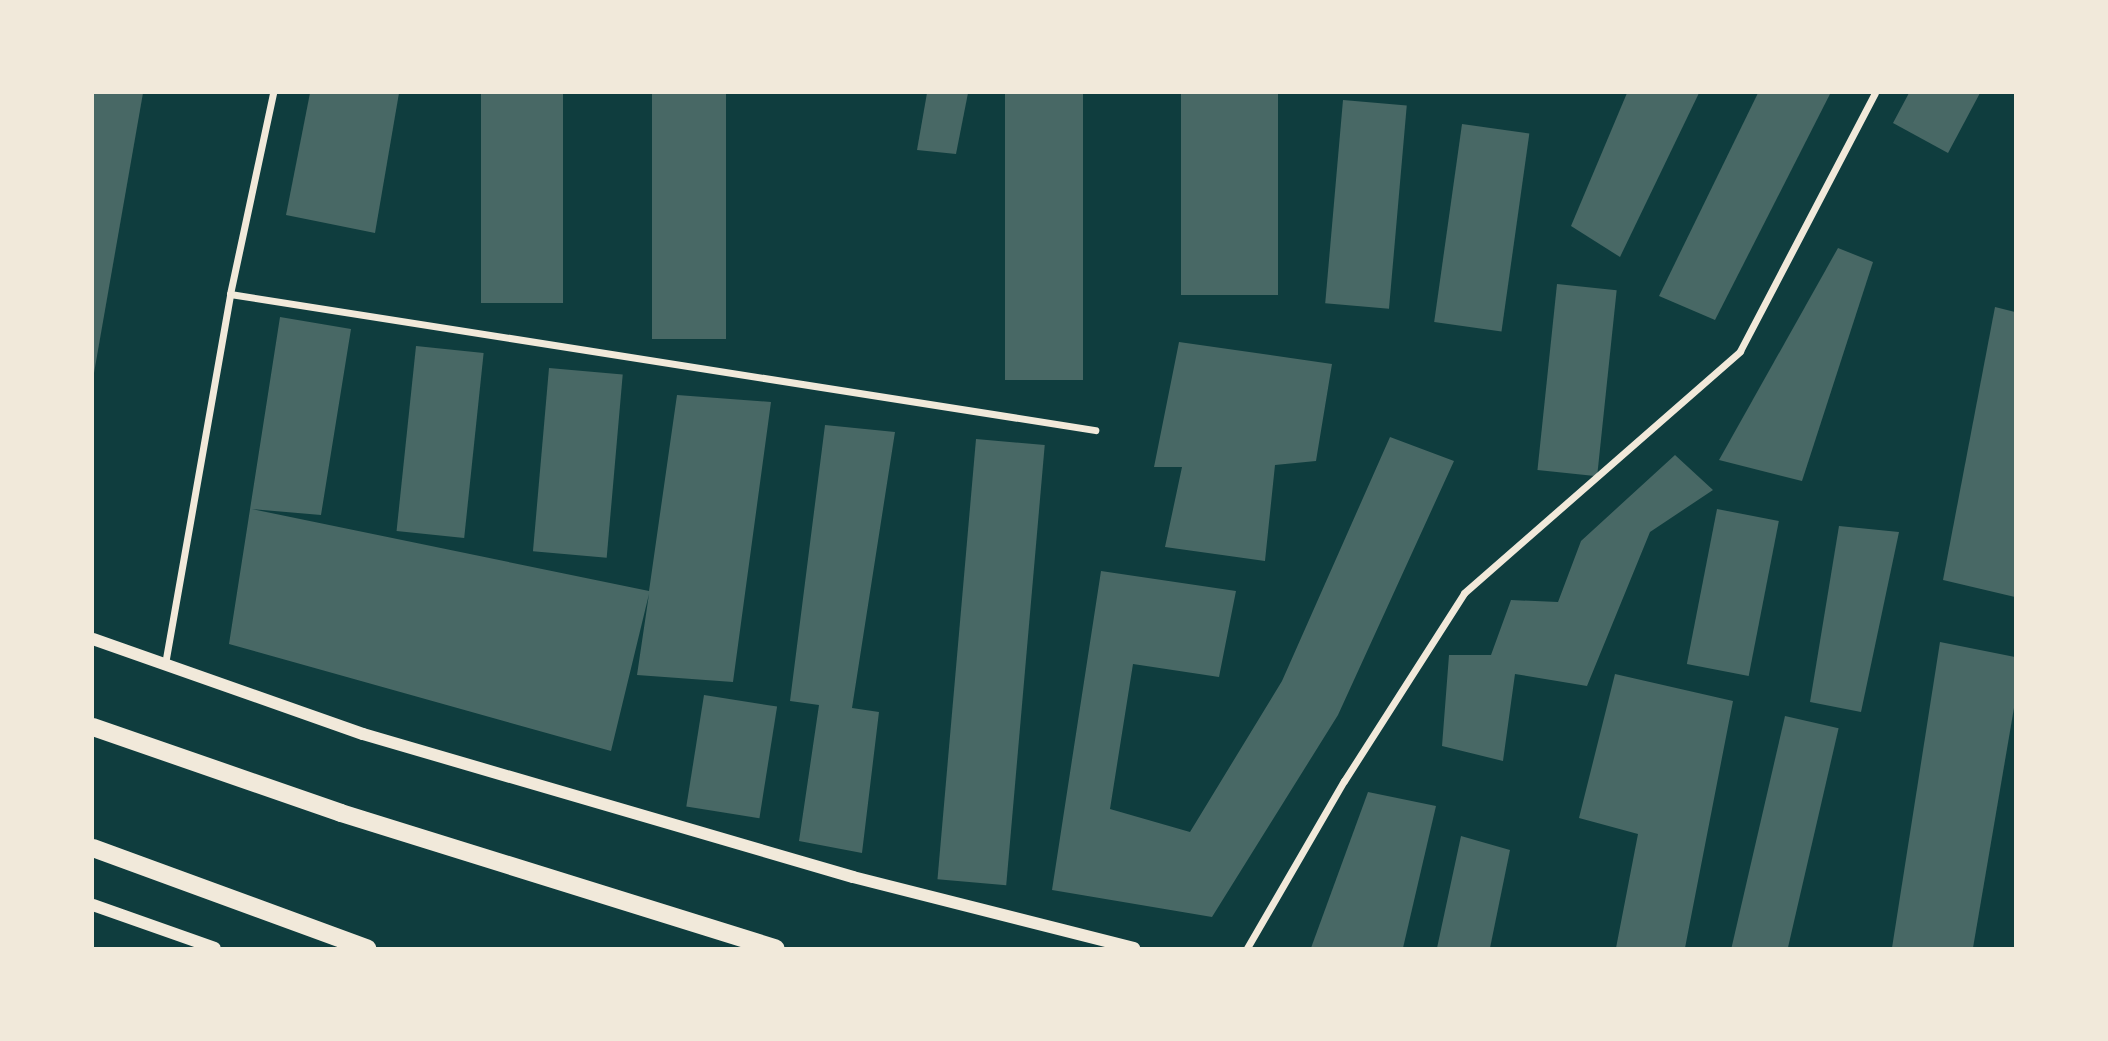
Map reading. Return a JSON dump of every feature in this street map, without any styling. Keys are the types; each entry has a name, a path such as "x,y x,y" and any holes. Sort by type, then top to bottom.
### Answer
{"main road":[{"path":"93,727 341,813 775,948"},
{"path":"93,848 368,948"}],"street":[{"path":"166,664 230,294 274,93"},
{"path":"1247,948 1344,781 1464,593 1741,351 1875,93"},
{"path":"230,294 1095,430"},
{"path":"93,639 416,749 853,877 1134,948"},
{"path":"93,905 215,948"}],"building":[{"path":"93,93 143,93 94,373 93,373"},
{"path":"310,93 399,93 375,233 286,215"},
{"path":"481,93 563,93 563,303 481,303"},
{"path":"652,93 726,93 726,339 652,339"},
{"path":"927,93 968,93 956,154 917,150"},
{"path":"1005,93 1083,93 1083,380 1005,380"},
{"path":"1181,93 1278,93 1278,295 1181,295"},
{"path":"1627,93 1699,93 1620,257 1571,226"},
{"path":"1758,93 1830,94 1715,320 1659,296"},
{"path":"1909,93 1980,93 1948,153 1893,123"},
{"path":"1343,100 1407,106 1389,309 1325,303"},
{"path":"1462,124 1529,133 1502,332 1434,322"},
{"path":"1838,248 1873,262 1802,481 1719,460"},
{"path":"1557,284 1617,290 1597,476 1537,470"},
{"path":"1995,307 2015,312 2015,597 1943,580"},
{"path":"280,317 351,329 321,515 252,509 649,591 677,395 771,402 733,682 637,675 649,594 611,751 229,644"},
{"path":"1179,342 1332,364 1316,461 1275,465 1265,561 1165,547 1182,467 1154,467"},
{"path":"416,346 484,353 464,538 397,531"},
{"path":"549,368 623,374 607,558 533,551"},
{"path":"825,425 895,432 852,708 879,712 862,853 799,841 819,705 790,701"},
{"path":"1390,437 1454,461 1338,715 1212,917 1052,890 1101,571 1236,591 1219,677 1133,664 1110,809 1190,832 1282,681"},
{"path":"976,439 1045,445 1006,885 937,879"},
{"path":"1675,455 1713,490 1650,532 1587,686 1515,674 1503,761 1442,746 1449,655 1491,655 1511,600 1558,602 1581,541"},
{"path":"1717,509 1779,521 1749,676 1687,664"},
{"path":"1839,526 1899,532 1861,712 1810,702"},
{"path":"1940,642 2015,657 2015,702 1973,948 1892,948"},
{"path":"1615,674 1733,701 1685,948 1616,948 1638,834 1579,818"},
{"path":"704,695 777,707 759,818 686,807"},
{"path":"1785,716 1839,728 1788,948 1731,948"},
{"path":"1368,792 1436,806 1403,948 1311,948"},
{"path":"1461,836 1510,850 1490,948 1437,948"}]}
